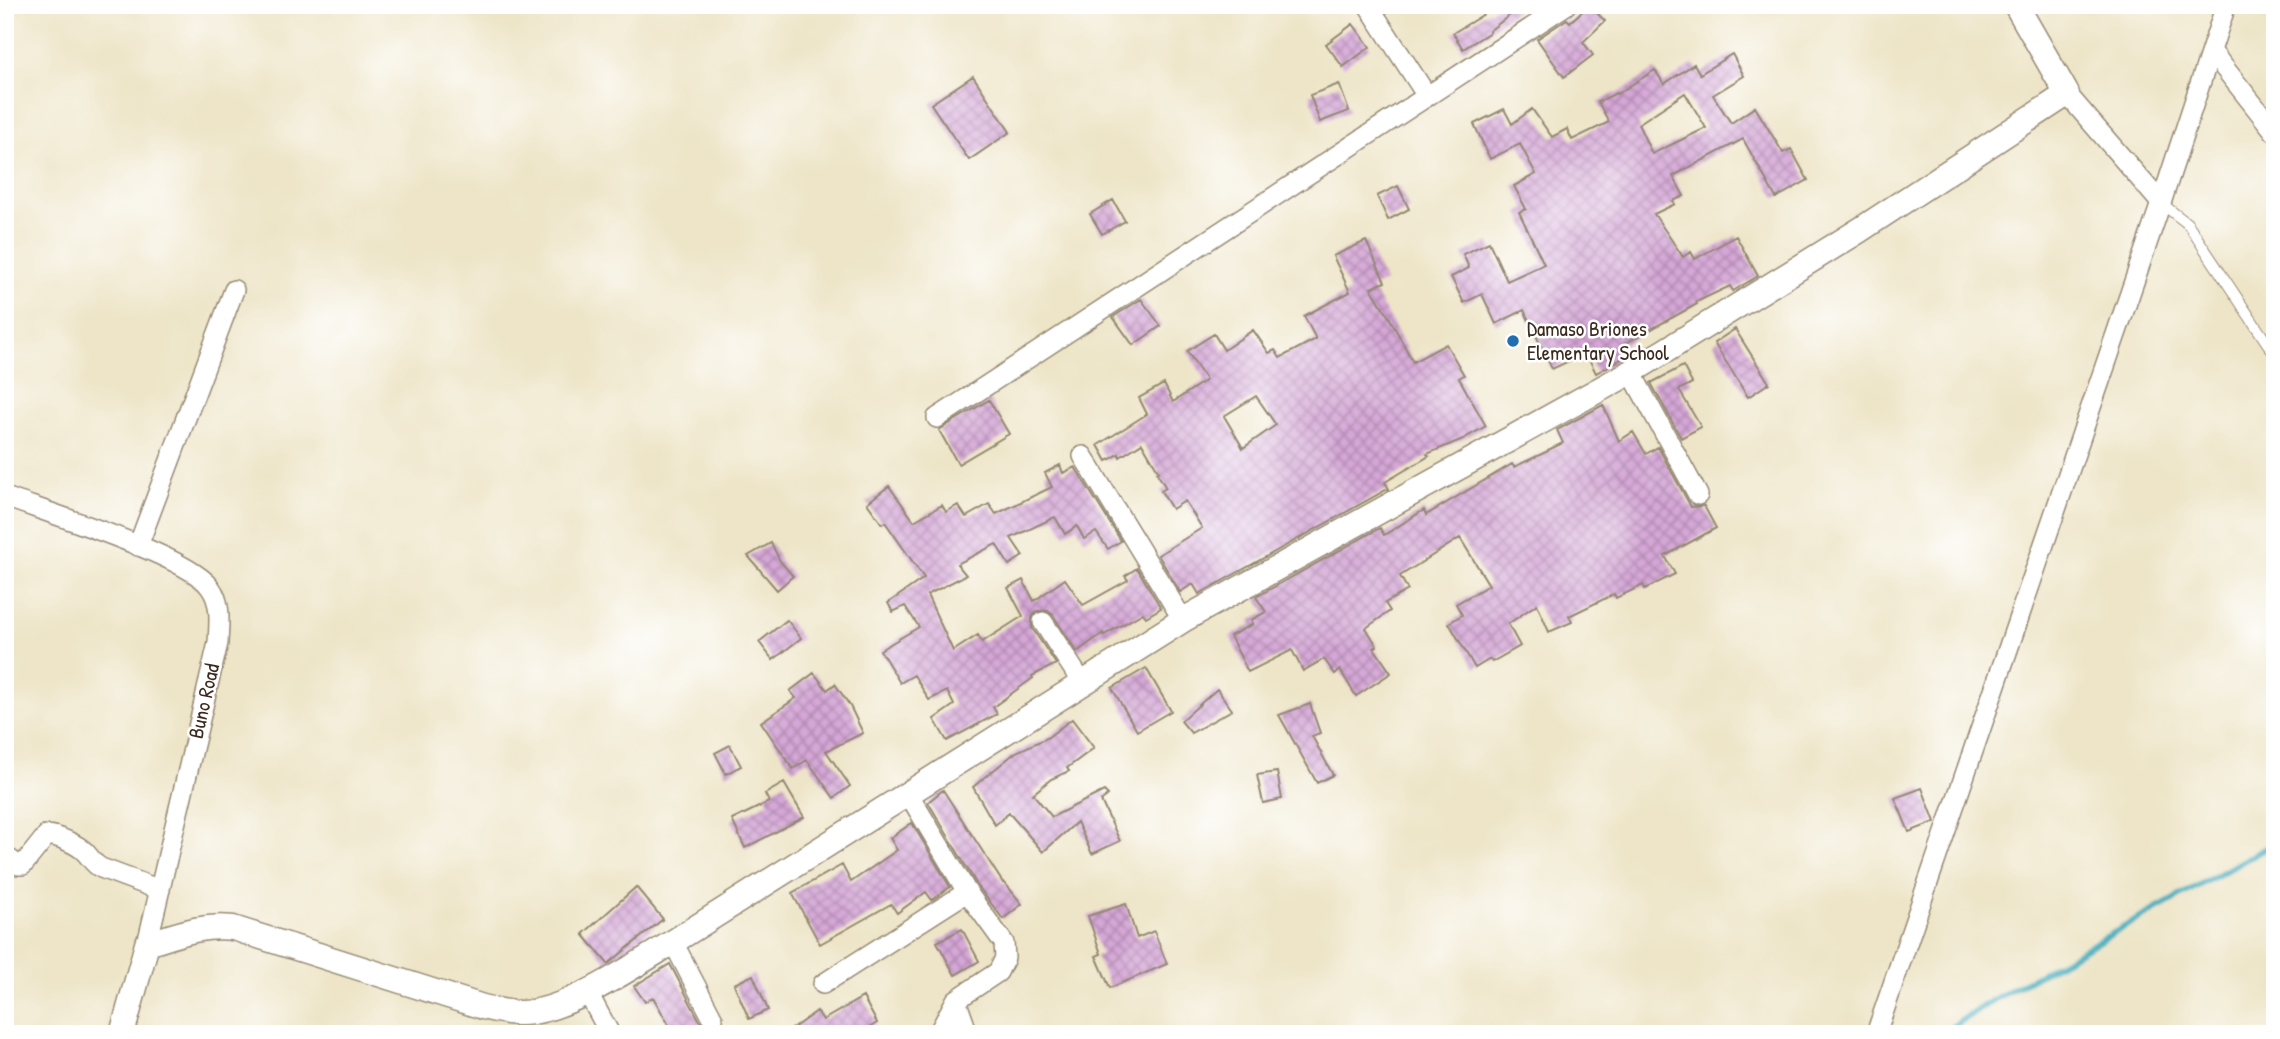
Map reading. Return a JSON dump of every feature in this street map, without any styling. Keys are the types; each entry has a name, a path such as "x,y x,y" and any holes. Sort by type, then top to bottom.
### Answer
{"street":[{"path":"1368,5 1427,96"},
{"path":"937,418 1566,5"},
{"path":"2016,5 2067,94 2161,202"},
{"path":"1876,1034 2226,5"},
{"path":"2211,51 2275,131"},
{"path":"147,943 198,928 233,928 503,1011 522,1013 540,1010 588,993 1183,620 1631,372 1849,237 2067,94"},
{"path":"138,546 234,290"},
{"path":"1631,372 1698,495"},
{"path":"1083,456 1183,620"},
{"name":"Buno Road","path":"5,497 138,546 192,572 209,584 217,598 218,643 147,943 122,1034"},
{"path":"1043,622 1083,684"},
{"path":"908,793 967,892 1004,943 1005,958 998,972 956,1000 938,1034"},
{"path":"5,856 18,865 23,865 47,835 53,835 82,849 94,865 159,890"},
{"path":"823,984 967,892"},
{"path":"673,942 713,1019"},
{"path":"588,993 610,1034"},
{"path":"956,1000 968,1034"}],"lane":[{"path":"2161,202 2188,224 2275,355"}],"building":[{"path":"1499,5 1523,5 1490,32 1463,49 1453,33"},
{"path":"1589,5 1605,21 1583,42 1593,55 1564,77 1537,39 1567,19 1570,22"},
{"path":"1353,24 1370,47 1343,67 1326,44"},
{"path":"1732,54 1744,76 1713,95 1731,123 1755,107 1783,153 1791,149 1808,180 1776,198 1743,139 1673,176 1684,196 1673,201 1675,204 1654,214 1683,257 1691,252 1695,259 1736,236 1758,276 1733,291 1730,286 1696,302 1697,304 1624,344 1630,354 1596,373 1586,353 1552,369 1524,310 1496,324 1482,294 1464,303 1451,277 1469,268 1463,254 1489,242 1507,281 1544,264 1519,212 1526,209 1514,186 1536,174 1520,144 1490,159 1474,124 1504,109 1512,124 1532,109 1552,137 1567,129 1572,140 1609,122 1598,102 1617,94 1655,70 1664,84 1694,64 1700,74","holes":["1685,93 1706,128 1652,154 1638,124"]},
{"path":"973,76 1010,132 969,160 931,104"},
{"path":"1339,84 1349,111 1320,122 1310,95"},
{"path":"1398,186 1409,209 1388,220 1377,196"},
{"path":"1113,200 1125,221 1102,234 1090,214"},
{"path":"1366,241 1385,282 1371,288 1413,362 1446,344 1464,375 1459,378 1486,426 1427,454 1429,456 1385,482 1389,489 1199,594 1193,584 1180,592 1158,555 1202,528 1185,501 1172,509 1161,491 1166,488 1157,473 1159,472 1142,443 1120,457 1119,454 1107,461 1098,445 1147,414 1139,398 1164,384 1173,402 1206,380 1187,351 1214,334 1224,350 1253,330 1269,353 1275,350 1280,358 1316,339 1304,316 1350,292 1333,256","holes":["1256,396 1276,425 1243,448 1224,416"]},
{"path":"1141,299 1161,326 1133,345 1113,317"},
{"path":"1735,329 1769,383 1748,397 1714,343"},
{"path":"1683,366 1692,383 1679,390 1701,427 1681,438 1651,383"},
{"path":"989,400 1009,434 958,464 939,430"},
{"path":"1603,405 1619,441 1633,432 1646,454 1658,447 1691,507 1704,506 1716,528 1665,556 1675,574 1645,589 1643,585 1616,598 1614,594 1569,616 1572,622 1549,632 1537,604 1508,624 1520,646 1475,668 1449,623 1462,615 1456,604 1489,585 1460,538 1400,576 1408,590 1385,603 1390,611 1366,628 1377,646 1374,648 1391,673 1356,696 1340,670 1335,674 1324,659 1303,671 1292,650 1248,672 1230,636 1253,624 1251,620 1266,612 1256,597 1380,528 1384,535 1424,510 1426,515 1512,464 1514,467 1563,443 1557,430"},
{"path":"1060,465 1063,473 1075,467 1121,541 1108,549 1096,532 1084,539 1077,526 1065,534 1055,517 1011,538 1023,556 1009,565 996,544 957,564 966,575 927,595 953,651 978,635 982,642 1023,616 1008,588 1023,580 1034,601 1065,579 1083,605 1128,580 1125,576 1137,568 1161,608 1146,617 1143,613 1104,635 1103,633 1077,652 1053,615 1048,611 1037,611 1032,617 1032,628 1056,664 1032,676 1033,678 993,707 997,714 947,741 934,719 954,705 947,691 929,700 914,675 900,683 880,650 919,627 905,606 893,612 888,603 924,578 885,522 882,524 867,503 889,486 914,521 942,505 946,512 958,505 966,517 989,504 996,514 1052,487 1045,473"},
{"path":"771,543 780,561 793,576 777,590 748,556"},
{"path":"787,620 801,638 773,660 759,642"},
{"path":"1146,668 1171,711 1137,731 1112,688"},
{"path":"814,673 827,690 835,684 850,706 863,733 826,751 850,786 834,798 807,760 793,769 761,722 796,698 790,691"},
{"path":"1217,689 1232,710 1191,733 1181,721"},
{"path":"1310,704 1320,733 1312,736 1333,775 1317,783 1279,715"},
{"path":"1072,719 1094,748 1067,768 1069,771 1051,779 1033,794 1052,817 1104,791 1108,795 1101,801 1120,841 1092,854 1077,822 1043,852 1009,813 995,825 973,787 1016,752 1047,738"},
{"path":"730,745 741,766 726,774 715,753"},
{"path":"1277,772 1282,799 1263,803 1257,775"},
{"path":"784,783 804,817 745,848 732,820 769,802 765,794"},
{"path":"1922,788 1935,822 1909,832 1895,798"},
{"path":"943,790 1003,883 1022,904 1003,919 977,885 928,802"},
{"path":"912,823 950,887 932,900 926,892 897,913 891,904 820,944 792,893 842,865 851,882 897,850 890,838"},
{"path":"636,887 663,919 608,964 583,934"},
{"path":"1126,904 1137,938 1154,931 1167,964 1110,988 1096,956 1101,954 1088,916"},
{"path":"962,929 979,961 955,975 937,942"},
{"path":"670,964 702,1025 710,1034 674,1034 653,997 645,1002 634,986"},
{"path":"753,975 768,1010 749,1019 734,984"},
{"path":"863,997 877,1023 859,1034 785,1034 817,1011 823,1020"}],"waterway":[{"path":"1941,1034 1993,1000 2275,843"}],"place":[{"name":"Damaso Briones Elementary School","path":"1513,341"}]}
